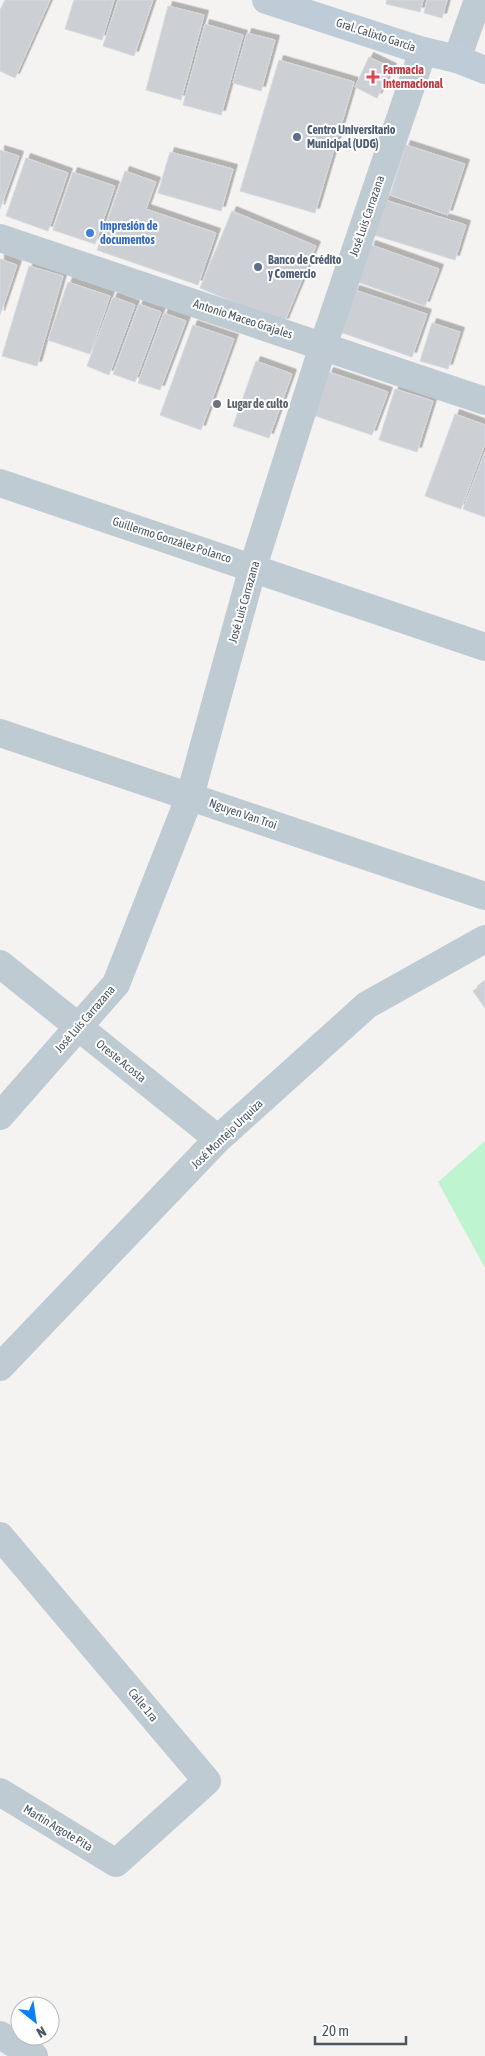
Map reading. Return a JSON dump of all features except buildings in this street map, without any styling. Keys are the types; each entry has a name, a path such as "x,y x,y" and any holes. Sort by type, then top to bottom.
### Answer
{"main road":[{"name":"Gral. Calixto García","path":"266,0 423,51 457,59 485,70"}],"street":[{"path":"457,59 478,0"},
{"name":"José Luis Carrazana","path":"0,1116 116,984 190,796 253,568 323,346 423,51"},
{"name":"Antonio Maceo Grajales","path":"0,238 485,401"},
{"name":"Guillermo González Polanco","path":"0,483 485,646"},
{"name":"Nguyen Van Troi","path":"0,733 485,896"},
{"name":"José Montejo Urquiza","path":"0,1367 218,1140 366,1005 485,939"},
{"name":"Oreste Acosta","path":"0,964 218,1140"},
{"name":"Calle 1ra","path":"0,1536 207,1782 116,1863"},
{"name":"Martin Argote Pita","path":"0,1792 116,1863"},
{"path":"0,2035 34,2056"}],"green space":[{"path":"485,1141 485,1268 438,1182"}],"place":[{"name":"Farmacia Internacional","path":"373,77"},
{"name":"Centro Universitario Municipal (UDG)","path":"297,137"},
{"name":"Impresión de documentos","path":"90,233"},
{"name":"Banco de Crédito y Comercio","path":"258,267"},
{"name":"Lugar de culto","path":"217,404"}]}
